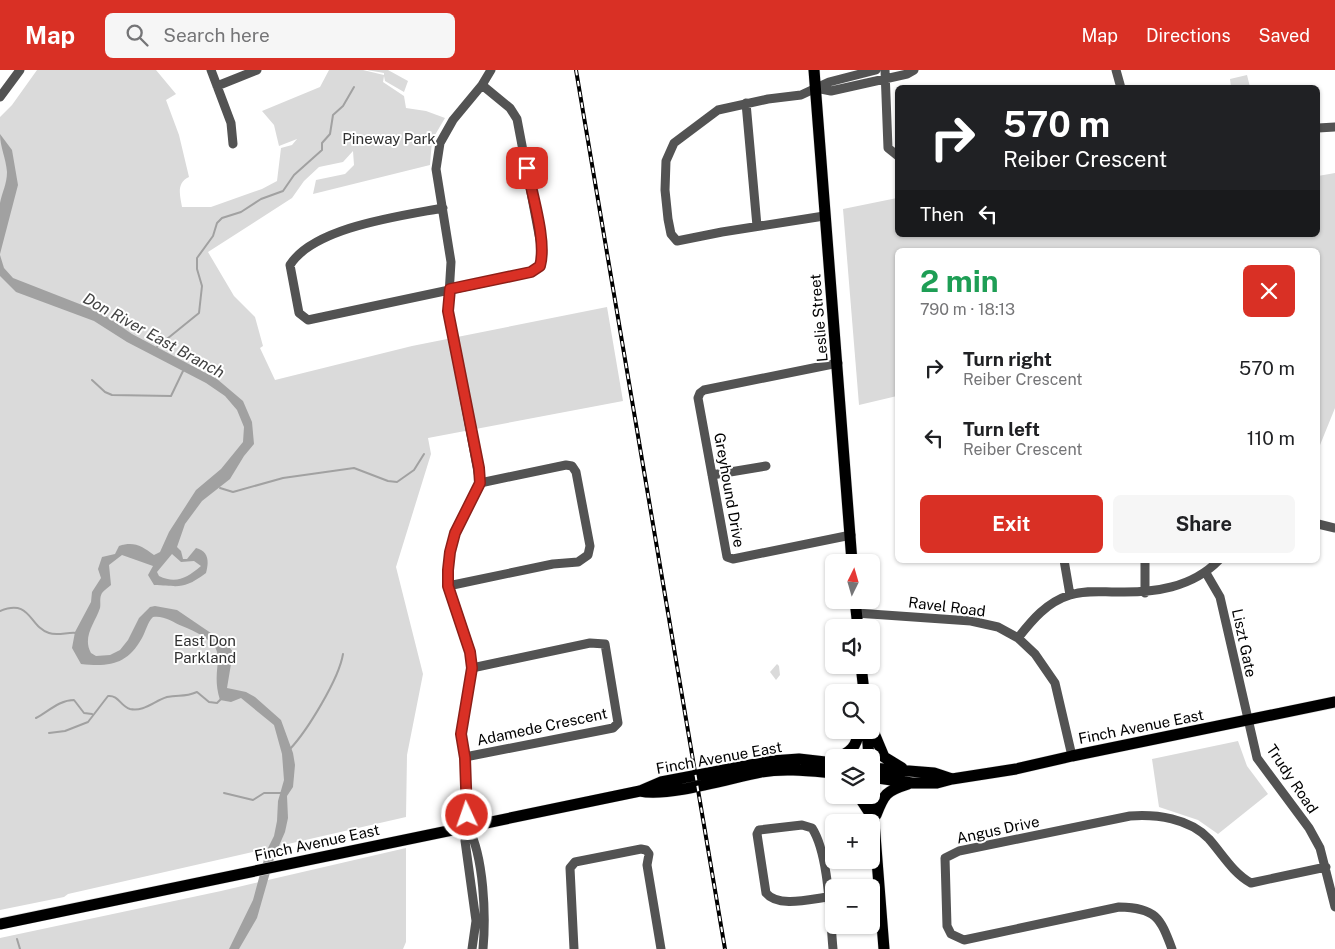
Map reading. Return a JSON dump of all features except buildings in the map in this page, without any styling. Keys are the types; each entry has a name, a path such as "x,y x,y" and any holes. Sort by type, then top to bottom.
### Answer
{"main road":[{"name":"Leslie Street","path":"814,70 852,554"},
{"path":"856,609 857,619"},
{"name":"Finch Avenue East","path":"880,770 937,783 952,778 1016,769 1072,756 1248,722 1335,702"},
{"path":"876,814 884,795 911,777 884,756 877,739"},
{"path":"811,761 825,759"},
{"name":"Finch Avenue East","path":"0,924 306,862 468,826 640,791 662,782 771,761 825,762"},
{"name":"Finch Avenue East","path":"640,791 661,792 763,772 825,773"},
{"name":"Finch Avenue East","path":"880,778 911,777"},
{"path":"877,869 883,949"}],"street":[{"path":"1,96 20,70"},
{"path":"211,70 231,123 233,144"},
{"path":"217,86 257,70"},
{"path":"472,949 476,921 465,841 468,826 465,758 461,734 472,668 470,652 448,586 450,552 455,533 480,483 479,468 448,311 451,262 436,169 440,143 453,120 482,85 491,70"},
{"path":"824,216 677,241 671,234 668,219 666,161 674,143 718,110 746,103 802,95 829,82 876,70"},
{"path":"816,88 831,91 885,74 907,74 914,70"},
{"path":"1116,70 1120,85"},
{"path":"885,74 888,148 895,154"},
{"path":"443,208 336,233 297,255 290,265 299,313 308,320 531,272 540,266 542,256 517,119 510,108 482,85"},
{"path":"746,103 758,226"},
{"path":"1320,128 1335,127"},
{"name":"Greyhound Drive","path":"838,363 713,388 700,393 698,398 727,557 734,559 851,535"},
{"path":"448,586 553,564 578,562 588,555 590,546 576,472 572,466 566,464 480,483"},
{"path":"712,475 766,466"},
{"path":"1320,524 1335,528"},
{"path":"1065,563 1070,595"},
{"path":"1145,563 1145,593"},
{"path":"1018,638 1040,612 1070,595 1092,592 1145,593 1181,585 1206,573 1216,563"},
{"name":"Liszt Gate","path":"1206,573 1220,597 1248,722"},
{"name":"Ravel Road","path":"856,613 970,620 998,627 1018,638 1035,654 1055,683 1072,756"},
{"name":"Adamede Crescent","path":"465,758 613,728 618,723 605,644 590,643 472,668"},
{"name":"Trudy Road","path":"1248,722 1257,758 1309,828 1320,848 1335,907"},
{"name":"Angus Drive","path":"1172,949 1162,922 1147,910 1135,907 1119,907 964,940 950,934 947,926 945,858 960,851 1130,816 1148,814 1185,824 1207,838 1239,876 1251,884 1326,867"},
{"path":"802,825 812,828 819,843 828,897 784,901 769,897 766,893 757,834 759,830 802,825"},
{"path":"468,826 475,839 483,895 486,921 483,949"},
{"path":"574,949 570,868 575,862 641,849 646,850 648,854 647,865 661,949"},
{"path":"832,934 833,949"}],"green space":[{"name":"East Don Parkland","path":"37,70 156,70 176,94 166,100 179,135 189,177 181,186 182,207 211,207 262,189 277,181 281,148 292,145 297,139 279,146 274,125 262,111 320,87 329,70 363,70 384,75 384,73 367,70 388,70 408,81 404,92 385,81 384,76 383,82 404,96 406,108 426,111 445,118 432,140 430,165 313,194 316,180 345,174 354,165 353,151 343,162 319,167 304,181 292,198 208,252 234,296 255,317 263,346 260,348 275,380 412,346 607,307 623,401 428,438 431,454 396,567 423,674 407,755 406,817 68,894 64,897 0,910 0,117 12,105"},
{"path":"1247,75 1250,85 1231,85 1230,79"},
{"path":"1335,173 1335,408 1320,445 1320,248 895,248 895,396 859,405 843,209 895,198 895,237 1320,237 1320,176"},
{"path":"777,664 780,675 776,680 770,672"},
{"path":"1238,741 1247,766 1268,794 1218,834 1198,820 1159,807 1152,759"},
{"path":"406,848 406,942 403,949 0,949 0,938 221,891"}],"shaded area":[{"path":"0,134 12,150 18,185 0,254 0,203 7,172"},
{"name":"Don River East Branch","path":"0,255 4,268 13,278 100,312 132,334 217,379 243,401 252,422 254,444 230,479 202,501 185,524 177,547 181,551 183,559 187,559 196,548 206,554 208,565 206,573 186,585 154,585 148,575 153,566 122,555 109,565 111,585 101,595 100,608 90,630 88,641 91,653 96,656 110,655 120,650 128,640 139,618 150,607 155,606 177,610 227,644 233,652 227,688 246,692 255,697 281,720 293,753 295,765 293,787 287,796 288,818 257,918 239,949 229,949 253,900 266,852 274,836 278,801 284,780 282,754 274,725 241,698 231,702 220,700 217,686 218,657 216,649 211,642 200,634 168,619 153,617 136,647 130,654 116,662 100,665 81,664 72,648 75,632 91,602 92,592 101,578 98,569 102,557 115,554 119,546 129,544 142,547 154,555 160,552 169,532 196,490 221,469 243,442 244,427 237,410 225,396 206,383 127,342 94,321 16,292 0,276","holes":["172,554 181,562 194,561 201,566 186,577 176,580 159,576 157,572"]}],"waterway":[{"path":"157,347 199,313 202,286 197,269 197,258 213,236 217,223 222,218 241,212 261,199 283,191 294,175 322,150 322,143 330,134 333,115 343,106 354,87"},
{"path":"92,380 105,392 112,395 171,396 183,371"},
{"path":"220,488 233,492 283,478 354,468 388,481 397,482 414,470 424,454"},
{"path":"0,611 18,608 29,615 42,630 55,634 76,633"},
{"path":"290,749 305,730 329,690 343,654"},
{"path":"49,733 65,731 88,722 108,696 115,697 127,708 135,710 144,708 167,697 197,692 209,702 217,703 221,699"},
{"path":"36,718 59,704 74,700 84,713 92,714"},
{"path":"224,793 253,800 264,793 281,793"},
{"path":"17,939 20,949"}],"railway":[{"path":"576,70 725,949"}],"route":[{"path":"467,815 465,758 461,734 464,704 472,668 470,652 448,586 448,570 455,533 480,483 479,468 448,311 449,294 450,289 456,287 531,272 540,266 542,256 540,240 527,168"}],"park label":[{"name":"Pineway Park","path":"389,139"}]}
